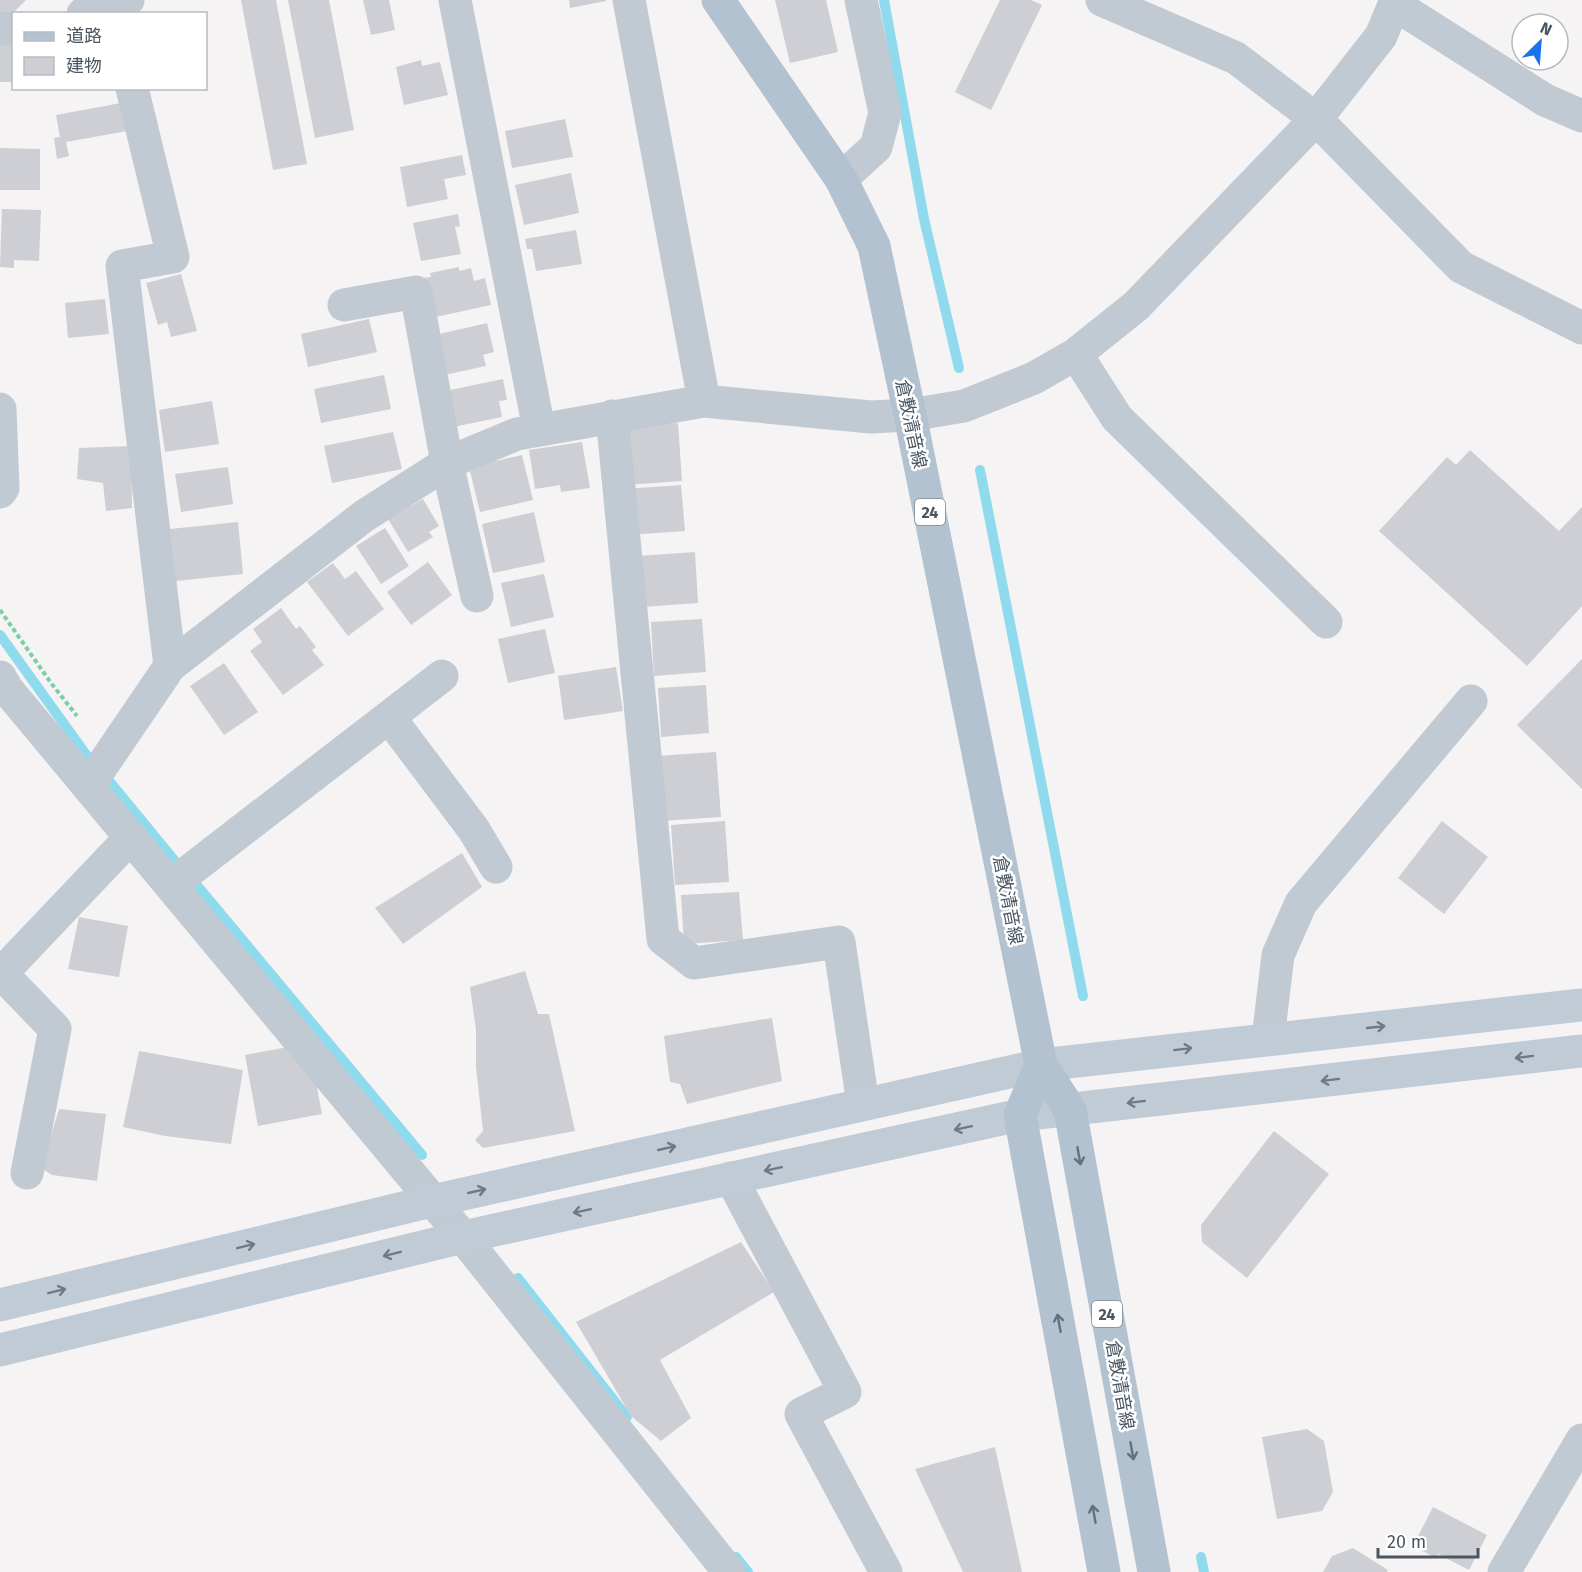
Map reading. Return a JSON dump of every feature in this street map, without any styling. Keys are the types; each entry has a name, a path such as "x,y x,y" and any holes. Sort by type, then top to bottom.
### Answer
{"main road":[{"name":"倉敷清音線","path":"718,0 841,179 874,246 1041,1065 1070,1110 1154,1572"},
{"path":"1041,1065 1020,1116 1104,1572"}],"street":[{"path":"454,0 539,429"},
{"path":"629,0 704,401"},
{"path":"841,179 876,147 885,112 861,0"},
{"path":"1102,0 1236,58 1316,119 1461,267 1582,328"},
{"path":"88,785 170,666 364,516 447,463 517,434 704,401 871,417 964,406 1034,378 1076,354 1136,306 1316,119 1381,36 1395,2 1545,100 1582,116"},
{"path":"132,90 173,257 122,266 170,666"},
{"path":"344,304 416,292 447,463 477,596"},
{"path":"1076,354 1117,418 1326,622"},
{"path":"0,409 3,488 0,492"},
{"path":"612,416 663,939 694,963 839,942 863,1104"},
{"path":"171,885 442,676"},
{"path":"2,686 88,785 463,1237 729,1572"},
{"path":"1268,1039 1278,955 1301,903 1471,701"},
{"path":"389,717 474,830 496,867"},
{"path":"27,1173 55,1029 1,974 131,837"},
{"path":"0,1305 432,1201 1041,1065 1582,1005"},
{"path":"0,1350 463,1237 1020,1116 1582,1051"},
{"path":"731,1178 845,1392 801,1414 886,1572"},
{"path":"1504,1572 1582,1440"}],"building":[{"path":"0,0 26,0 7,19 0,13"},
{"path":"241,0 276,0 307,164 273,170"},
{"path":"288,0 329,0 354,130 315,138"},
{"path":"363,0 389,0 395,30 371,35"},
{"path":"569,0 606,0 606,1 570,8"},
{"path":"775,0 826,0 838,52 790,63"},
{"path":"1000,0 1031,0 1042,5 991,110 955,92"},
{"path":"0,40 12,40 12,82 0,82"},
{"path":"421,60 422,66 440,62 448,95 404,105 396,67"},
{"path":"121,103 127,131 66,142 69,156 57,159 54,138 60,137 56,115"},
{"path":"565,119 573,157 512,168 505,131"},
{"path":"0,148 40,149 40,190 0,190"},
{"path":"462,155 466,175 444,179 448,199 407,207 400,167"},
{"path":"571,173 579,213 524,225 515,185"},
{"path":"2,209 41,210 39,261 14,260 14,268 0,267"},
{"path":"458,214 460,226 455,227 461,254 421,261 413,223"},
{"path":"576,230 582,264 536,271 532,249 527,249 525,239"},
{"path":"459,267 459,271 471,268 474,281 485,278 491,305 431,318 423,278 431,277 430,273"},
{"path":"181,274 197,331 171,337 167,322 158,325 146,283"},
{"path":"105,299 109,334 68,338 65,303"},
{"path":"369,319 377,352 308,367 301,334"},
{"path":"487,323 494,352 483,355 486,366 444,375 435,335"},
{"path":"384,375 391,409 321,423 314,389"},
{"path":"503,379 507,400 499,401 502,417 453,427 445,391"},
{"path":"212,401 219,444 165,452 159,410"},
{"path":"678,423 682,481 626,485 622,427"},
{"path":"393,432 402,469 332,483 324,446"},
{"path":"582,442 590,488 561,492 560,485 535,489 529,450"},
{"path":"131,446 132,508 106,511 103,483 77,479 79,448"},
{"path":"1470,450 1559,531 1582,507 1582,606 1527,666 1379,531 1447,457 1456,465"},
{"path":"522,455 533,500 480,512 469,467"},
{"path":"228,467 233,504 181,512 175,474"},
{"path":"681,485 685,531 627,535 624,489"},
{"path":"423,499 439,526 429,532 433,537 408,552 388,519"},
{"path":"534,512 545,562 493,573 482,524"},
{"path":"238,522 243,574 176,581 170,529"},
{"path":"385,528 409,566 381,584 356,546"},
{"path":"695,552 698,603 642,607 638,556"},
{"path":"428,562 452,595 411,625 387,592"},
{"path":"333,563 345,579 356,571 384,609 348,636 307,582"},
{"path":"544,574 554,617 511,627 501,583"},
{"path":"281,608 296,629 300,626 316,647 312,650 324,665 283,695 250,651 262,642 253,629"},
{"path":"702,619 706,672 654,676 651,622"},
{"path":"545,629 555,673 508,683 498,639"},
{"path":"1582,659 1582,789 1517,725"},
{"path":"224,663 258,712 224,735 190,686"},
{"path":"616,667 623,711 564,720 558,676"},
{"path":"706,685 709,733 661,737 658,688"},
{"path":"716,752 721,817 661,821 656,756"},
{"path":"725,821 729,882 675,885 671,825"},
{"path":"1442,821 1488,857 1444,914 1398,878"},
{"path":"462,853 482,887 403,944 375,908"},
{"path":"739,892 743,940 684,944 681,895"},
{"path":"79,917 128,926 119,977 68,969"},
{"path":"525,971 538,1014 549,1014 575,1131 483,1148 475,1140 483,1131 476,1067 476,1030 470,987"},
{"path":"772,1018 782,1081 687,1104 680,1084 670,1082 664,1036"},
{"path":"294,1046 314,1072 322,1114 258,1126 245,1055"},
{"path":"139,1051 243,1070 231,1144 165,1136 123,1127"},
{"path":"59,1109 106,1114 97,1181 52,1175 41,1168"},
{"path":"1274,1131 1329,1174 1247,1278 1202,1242 1201,1225"},
{"path":"741,1242 774,1292 660,1360 691,1418 661,1441 631,1416 576,1322"},
{"path":"1307,1429 1324,1441 1333,1492 1322,1511 1277,1519 1262,1437"},
{"path":"995,1447 1022,1572 963,1572 915,1469"},
{"path":"1433,1507 1487,1535 1469,1570 1438,1554 1436,1558 1413,1546"},
{"path":"1353,1548 1388,1570 1387,1572 1323,1572 1332,1556"}],"waterway":[{"path":"884,0 924,219 959,368"},
{"path":"980,470 1083,996"},
{"path":"0,635 87,756"},
{"path":"105,776 174,860"},
{"path":"195,883 422,1155"},
{"path":"518,1278 627,1417"},
{"path":"736,1557 748,1572"},
{"path":"1201,1557 1204,1572"}]}
